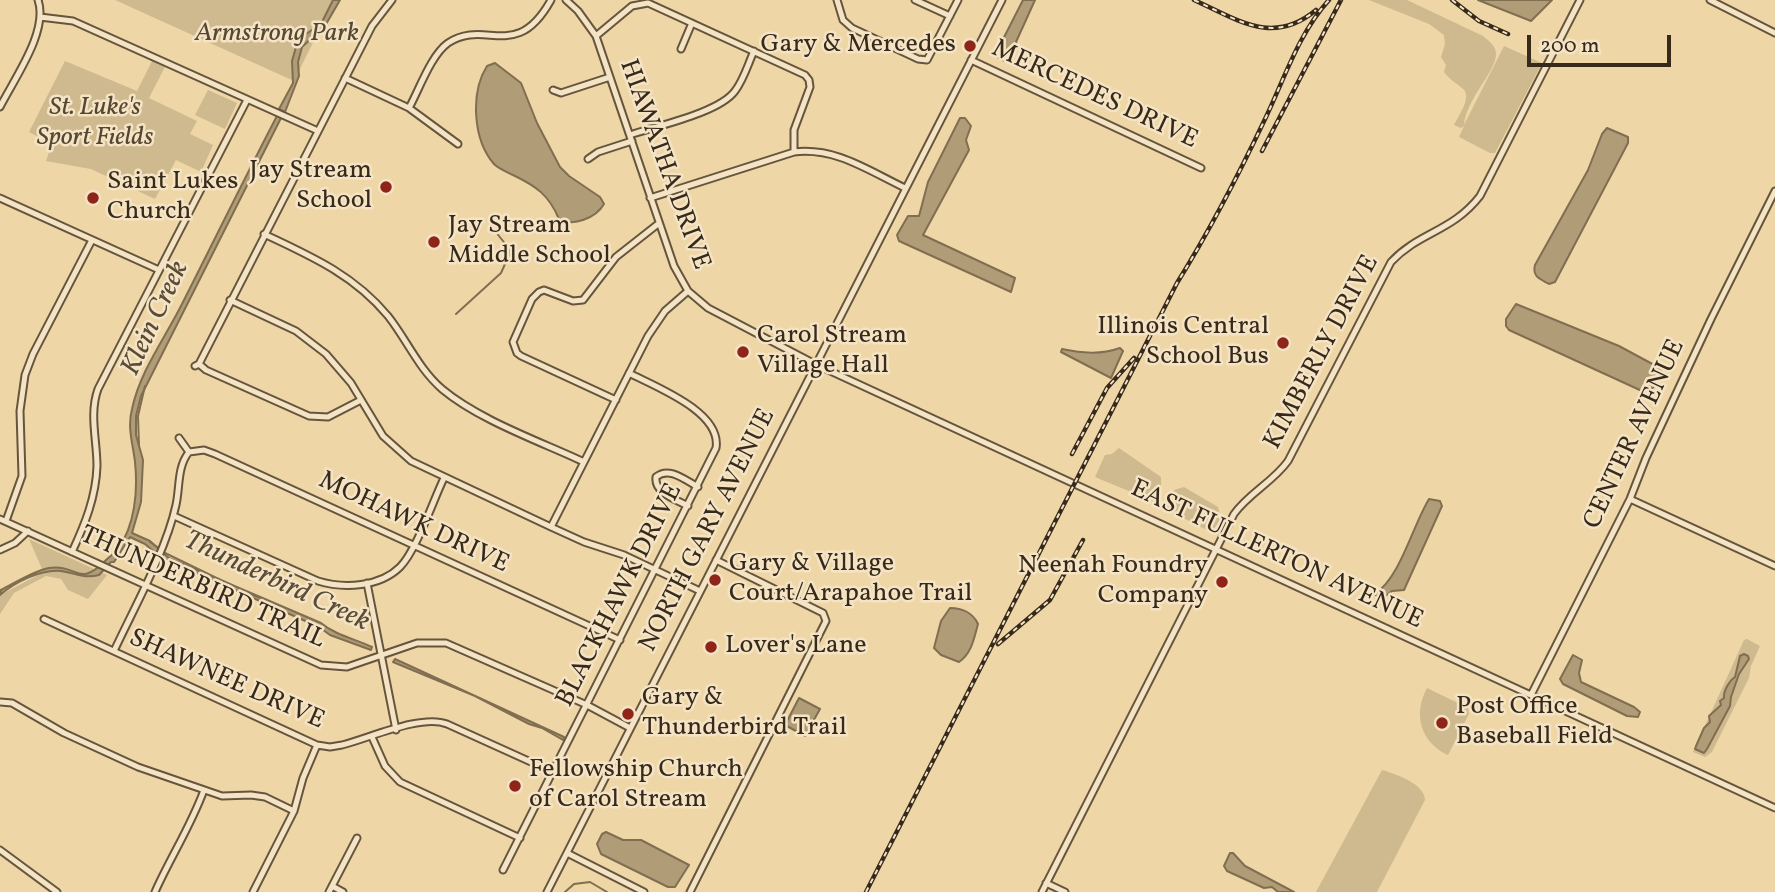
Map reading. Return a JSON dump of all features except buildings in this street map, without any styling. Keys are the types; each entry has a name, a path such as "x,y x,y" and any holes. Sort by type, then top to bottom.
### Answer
{"street":[{"path":"0,107 36,37 40,17 38,0"},
{"path":"361,400 328,417 309,416 197,365 372,26 392,0"},
{"path":"409,108 445,46 464,36 511,36 532,25 551,0"},
{"name":"HIAWATHA DRIVE","path":"566,0 578,11 596,36 658,223 674,266 688,291 722,317 815,364"},
{"path":"837,0 843,19 852,28 918,60 927,60 958,0"},
{"path":"915,0 950,16"},
{"name":"NORTH GARY AVENUE","path":"547,892 1002,0"},
{"name":"KIMBERLY DRIVE","path":"1042,892 1242,503 1278,474 1288,461 1391,262 1406,248 1454,222 1470,209 1480,196 1580,0"},
{"path":"1710,0 1775,33"},
{"path":"596,36 633,3 654,5 799,72 812,80 794,130 794,152"},
{"path":"40,17 73,21 318,131"},
{"path":"681,49 692,23"},
{"path":"588,159 631,138 725,101 739,85 754,51"},
{"name":"MERCEDES DRIVE","path":"971,60 1201,168"},
{"path":"553,90 561,93 610,77"},
{"path":"345,78 409,108 458,144"},
{"path":"72,551 89,512 94,490 97,463 94,399 247,100"},
{"path":"650,198 794,152 818,151 835,154 905,188"},
{"name":"CENTER AVENUE","path":"1531,695 1630,499 1646,458 1711,319 1775,191"},
{"path":"0,198 159,270"},
{"path":"616,400 521,356 513,342 540,288 582,304 616,257 658,223"},
{"path":"264,234 330,266 363,290 389,318 427,373 454,399 584,462"},
{"path":"3,520 22,476 20,411 25,374 92,240"},
{"path":"551,527 659,320 688,291"},
{"path":"230,300 311,341 339,368 376,426 394,447 411,461 551,527 656,569 700,591"},
{"path":"508,351 515,348"},
{"name":"EAST FULLERTON AVENUE","path":"815,364 1775,808"},
{"path":"629,373 670,394 706,418 715,430 717,439 725,439"},
{"path":"114,651 174,516 180,469 189,452 179,438"},
{"name":"BLACKHAWK DRIVE","path":"503,870 714,455 717,439"},
{"name":"MOHAWK DRIVE","path":"189,452 204,450 215,453 620,640"},
{"path":"688,506 658,489 656,477 661,472 670,472 698,487"},
{"path":"174,516 318,581 342,586 367,583 400,566 413,545 444,478"},
{"path":"1630,499 1775,566"},
{"name":"THUNDERBIRD TRAIL","path":"3,520 321,665 347,667 417,643 446,643 587,705 630,728"},
{"path":"0,550 15,543 28,531"},
{"path":"690,892 826,621 823,613 716,560"},
{"path":"367,583 396,730"},
{"name":"SHAWNEE DRIVE","path":"44,619 317,745 334,747 429,721 441,722 553,772"},
{"path":"0,702 12,703 64,733 113,756 204,790 228,797 258,796 294,811"},
{"path":"372,737 385,766 400,782 520,838"},
{"path":"253,892 294,811 303,778 317,745"},
{"path":"155,892 170,858 193,819 204,790"},
{"path":"343,892 330,889 357,838"},
{"path":"0,850 57,892"},
{"path":"566,853 644,892"},
{"path":"1046,883 1065,892"}],"green space":[{"name":"Armstrong Park","path":"115,0 334,0 294,81"},
{"path":"1369,0 1407,0 1483,36 1490,42 1496,51 1495,61 1470,105 1464,125 1504,46 1542,63 1495,153 1459,137 1464,126 1461,128 1454,125 1466,96 1465,91 1444,72 1446,65 1441,57 1445,44 1444,35 1429,24"},
{"name":"St. Luke's Sport Fields","path":"154,57 167,63 149,98 197,121 190,134 213,145 201,172 176,160 155,199 91,169 46,161 52,144 29,132 65,61 137,91"},
{"path":"208,90 237,103 225,129 195,115"},
{"path":"1119,448 1161,477 1161,487 1153,501 1095,477 1105,455 1112,454"},
{"path":"1184,487 1218,507 1221,520 1211,532 1166,509 1174,490"},
{"path":"29,539 107,575 88,599 68,590 61,579 46,576 14,593 0,614 0,595 44,572 41,570 0,591 42,569"},
{"path":"1744,640 1760,646 1749,678 1712,752 1705,757 1693,752"},
{"name":"Post Office Baseball Field","path":"1427,688 1468,708 1469,714 1448,755 1431,743 1422,726 1420,708"},
{"path":"1382,770 1415,785 1424,794 1425,800 1377,892 1316,892"}],"shaded area":[{"path":"333,0 340,0 325,26 302,47 298,62 299,76 285,112 279,109 293,83 292,61 296,47 306,34 321,24"},
{"path":"1023,0 1035,0 1012,56 1004,61 997,57 997,51"},
{"path":"1478,0 1552,0 1531,21"},
{"path":"495,63 521,83 537,123 560,167 600,197 604,204 590,217 571,222 559,219 541,192 498,167 487,154 478,130 476,103 487,66"},
{"path":"278,114 282,116 141,396 136,416 136,435 143,460 141,502 132,533 150,541 169,558 321,623 339,634 372,647 371,650 330,635 319,627 160,557 145,544 130,537 114,562 99,575 45,572 13,585 0,595 1,590 30,574 49,568 89,573 115,552 124,540 132,519 135,496 136,473 130,423 141,381"},
{"path":"960,118 965,118 971,126 966,140 969,150 923,235 1015,278 1011,292 899,241 897,235 908,216 919,216 928,182"},
{"path":"1607,128 1628,137 1628,143 1555,282 1549,284 1536,275 1535,265 1588,170"},
{"path":"1516,304 1619,346 1658,367 1661,370 1658,382 1650,390 1642,391 1509,330 1506,319"},
{"path":"1120,348 1123,351 1111,378 1061,352 1062,349 1098,352"},
{"path":"1429,499 1440,501 1442,506 1404,590 1392,591 1381,600 1375,594 1392,576"},
{"path":"950,608 967,612 978,624 970,650 959,662 941,655 934,648 941,621"},
{"path":"1744,654 1749,659 1739,674 1730,706 1704,753 1695,749 1704,728 1710,722 1709,716 1721,705 1720,701 1724,698 1727,686 1735,677 1740,656"},
{"path":"1573,655 1582,660 1579,673 1581,682 1634,707 1640,712 1638,717 1627,716 1563,684 1560,679"},
{"path":"395,659 564,737 563,740 475,696 393,662"},
{"path":"799,698 820,709 805,736 785,725"},
{"path":"606,832 623,840 641,840 689,865 675,887 668,887 601,854 597,844"},
{"path":"1230,853 1245,866 1294,892 1278,892 1272,887 1264,888 1227,871 1224,866"}],"waterway":[{"path":"456,314 501,273 510,253 491,226"},
{"name":"Klein Creek","path":"139,446 138,416 145,386"},
{"name":"Thunderbird Creek","path":"150,542 157,547"},
{"name":"Thunderbird Creek","path":"163,552 233,586"},
{"name":"Thunderbird Creek","path":"250,594 261,598"},
{"path":"565,892 574,884 590,882 607,892"}],"railway":[{"path":"1194,0 1241,21 1270,28 1300,21 1316,10"},
{"path":"866,892 1177,283 1235,181 1301,41 1329,0"},
{"path":"1262,151 1341,0"},
{"path":"1452,0 1479,21 1508,34"},
{"path":"1072,454 1107,388 1134,358"},
{"path":"998,644 1050,600 1083,540"}],"place":[{"name":"Gary & Mercedes","path":"970,46"},
{"name":"Jay Stream School","path":"386,187"},
{"name":"Saint Lukes Church","path":"93,198"},
{"name":"Jay Stream Middle School","path":"434,242"},
{"name":"Illinois Central School Bus","path":"1283,343"},
{"name":"Carol Stream Village Hall","path":"743,352"},
{"name":"Gary & Village Court/Arapahoe Trail","path":"715,580"},
{"name":"Neenah Foundry Company","path":"1222,582"},
{"name":"Lover's Lane","path":"711,647"},
{"name":"Gary & Thunderbird Trail","path":"628,714"},
{"name":"Post Office Baseball Field","path":"1442,723"},
{"name":"Fellowship Church of Carol Stream","path":"515,786"}]}
